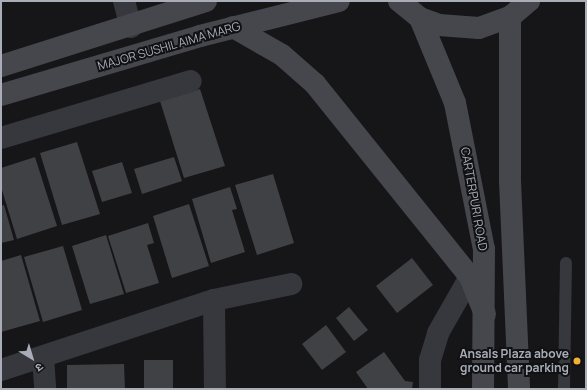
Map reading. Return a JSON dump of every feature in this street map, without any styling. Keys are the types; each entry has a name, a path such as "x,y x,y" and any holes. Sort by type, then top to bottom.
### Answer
{"main road":[{"path":"1,66 131,27 206,1"},
{"name":"MAJOR SUSHIL AIMA MARG","path":"1,95 233,27 339,1"},
{"path":"399,1 420,18 439,25 479,28 510,17 530,1"},
{"path":"510,17 510,180 519,389"},
{"name":"CARTERPURI ROAD","path":"420,18 455,103 470,168 484,250 485,314 483,389"},
{"path":"233,27 282,55 316,84 470,277 485,314"}],"street":[{"path":"124,1 131,27"},
{"path":"1,138 191,81"},
{"path":"430,389 430,360 438,333 470,277"},
{"path":"1,370 214,300 291,284"},
{"path":"214,300 215,389"},
{"path":"43,357 45,389"}],"lane":[{"path":"564,389 566,263"}],"building":[{"path":"200,89 225,166 184,178 160,101"},
{"path":"77,142 100,214 62,225 40,153"},
{"path":"35,157 57,226 17,239 1,187 1,168"},
{"path":"174,157 182,181 142,194 134,169"},
{"path":"122,162 132,193 102,202 92,171"},
{"path":"273,174 294,243 257,255 235,185"},
{"path":"230,187 237,209 232,210 245,252 211,263 192,199"},
{"path":"189,204 209,266 172,278 153,216"},
{"path":"4,205 14,240 1,243 1,206"},
{"path":"148,223 154,243 147,245 159,283 126,293 108,236"},
{"path":"106,235 124,294 90,304 72,246"},
{"path":"63,246 82,310 43,322 24,257"},
{"path":"21,255 40,321 1,332 1,261"},
{"path":"412,258 433,285 397,313 376,286"},
{"path":"349,307 368,330 354,341 336,318"},
{"path":"326,325 346,352 322,370 302,344"},
{"path":"384,352 405,381 413,382 412,389 368,389 356,372"},
{"path":"144,360 173,360 173,389 144,389"},
{"path":"124,364 125,389 67,389 67,365"}],"place":[{"name":"Ansals Plaza above ground car parking","path":"577,361"}]}
